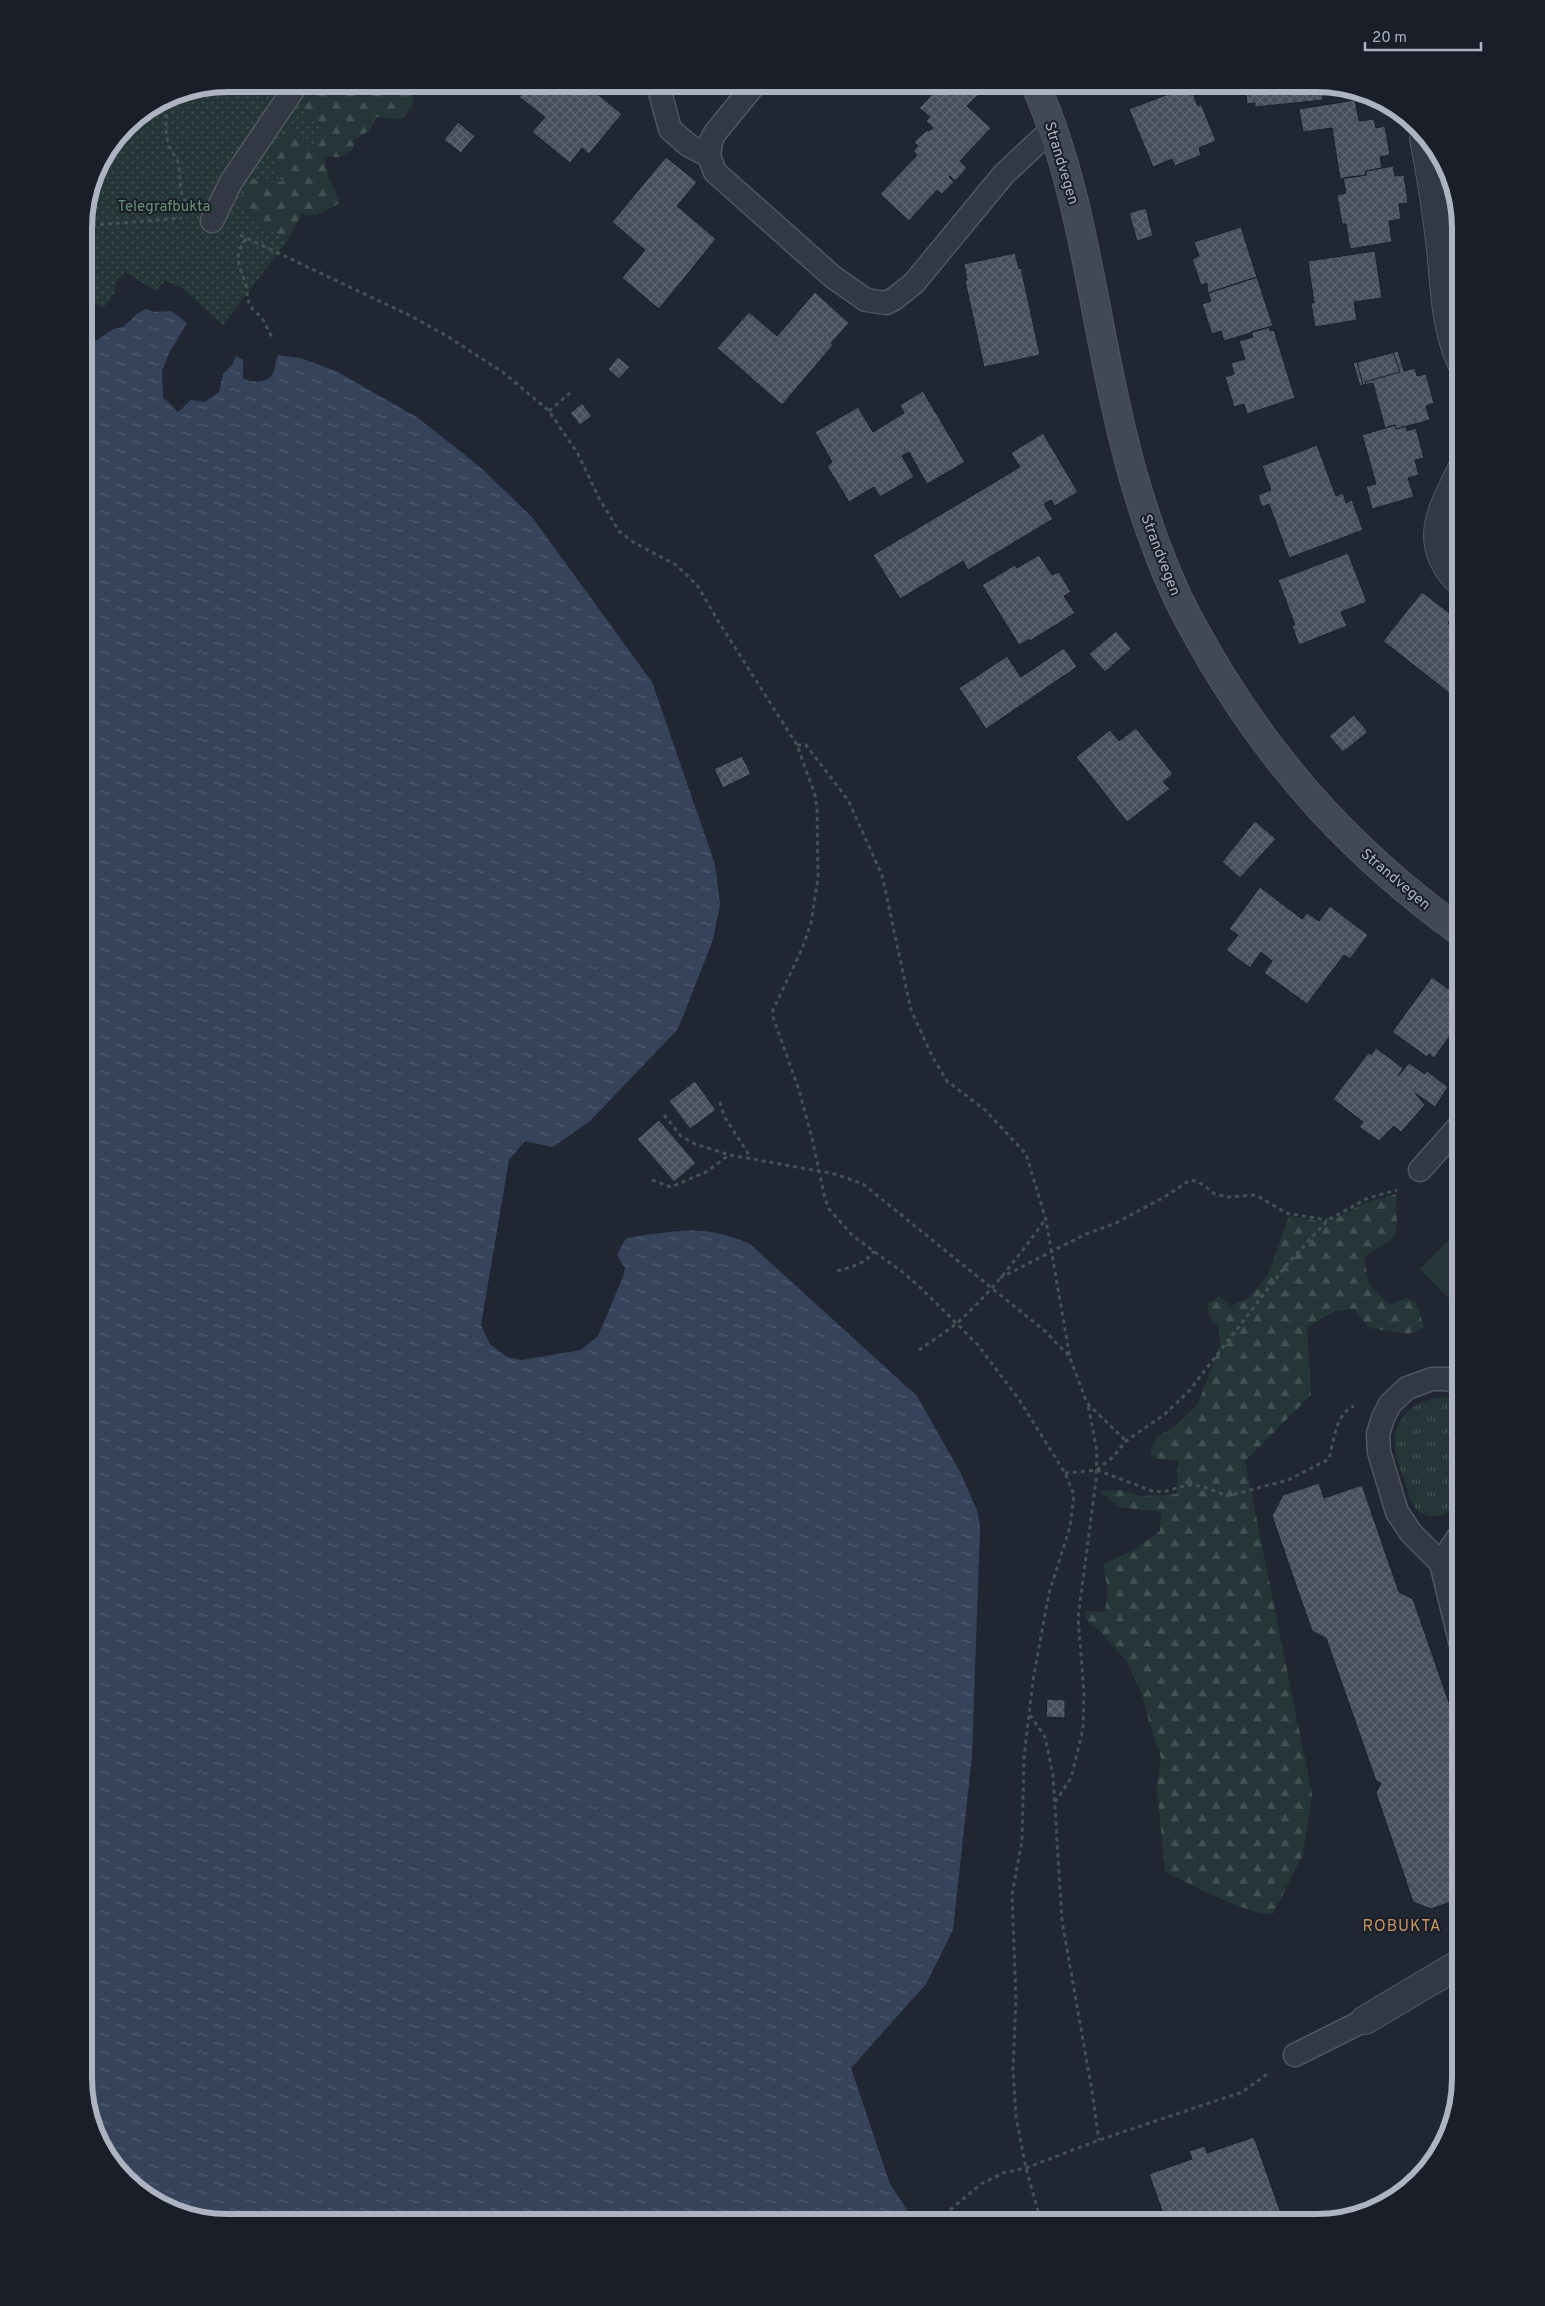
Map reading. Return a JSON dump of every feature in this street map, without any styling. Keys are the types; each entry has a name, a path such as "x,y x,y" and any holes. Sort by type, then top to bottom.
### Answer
{"street":[{"name":"Strandvegen","path":"1038,93 1052,129 1078,218 1115,403 1131,471 1144,512 1180,602 1234,697 1308,796 1352,842 1388,875 1452,925"},
{"path":"1426,147 1452,332"},
{"path":"1452,490 1438,527 1437,543 1452,574"},
{"path":"1365,2020 1452,1968"}],"lane":[{"path":"205,220 291,93"},
{"path":"748,93 715,133 711,141 709,156 715,172 833,278 866,300 886,303 894,300 914,283 1004,174 1052,129"},
{"path":"661,96 670,129 688,145 709,156"},
{"path":"1420,1170 1452,1134"},
{"path":"1452,1381 1432,1379 1408,1388 1390,1404 1378,1434 1379,1452 1397,1512 1411,1533 1442,1563 1452,1606"},
{"path":"1442,1563 1452,1547"},
{"path":"1295,2054 1365,2020"}],"path":[{"path":"168,107 167,135 169,146 179,166 182,195 205,220"},
{"path":"93,225 187,217 205,220 229,228 246,239 377,299 447,336 504,373 549,411 578,454 599,498 619,531 633,542 676,565 697,585 797,745 815,795 818,878 811,923 802,949 773,1010 773,1017 799,1090 825,1199 829,1209 854,1236 911,1279 977,1344 1018,1398 1065,1473 1074,1495 1070,1527 1049,1593 1033,1680 1024,1757 1022,1841 1012,1894 1016,2000 1013,2069 1016,2117 1026,2168 1039,2214"},
{"path":"246,239 240,246 237,258 242,279 246,286 246,298 252,309 261,316 273,339"},
{"path":"549,411 570,393"},
{"path":"797,745 806,745 848,800 882,875 911,1010 932,1056 947,1081 984,1110 1026,1154 1046,1220 1070,1358 1087,1403 1097,1451 1097,1470 1078,1618 1084,1693 1083,1729 1071,1778 1054,1802"},
{"path":"720,1102 724,1116 752,1159"},
{"path":"664,1115 681,1136 730,1155 835,1174 863,1184 1046,1332 1070,1358"},
{"path":"652,1180 671,1187 678,1185 706,1172 730,1155"},
{"path":"1097,1470 1113,1458 1126,1441 1165,1414 1189,1391 1288,1263 1328,1220 1368,1198 1391,1192 1408,1184 1420,1170"},
{"path":"1000,1278 1086,1234 1125,1218 1166,1196 1190,1180 1199,1182 1215,1194 1227,1197 1256,1195 1286,1213 1328,1220"},
{"path":"919,1350 955,1324 992,1289 1046,1220"},
{"path":"837,1271 857,1266 874,1251"},
{"path":"1087,1403 1126,1441"},
{"path":"1065,1473 1097,1470 1152,1491 1163,1492 1188,1485 1201,1486 1228,1496 1288,1480 1329,1459"},
{"path":"1030,1715 1045,1737 1053,1775 1062,1921 1099,2140"},
{"path":"946,2214 981,2184 1003,2173 1026,2168 1099,2140 1242,2092 1295,2054"}],"green space":[{"path":"219,93 255,93 254,96 236,95 219,98"},
{"name":"Telegrafbukta","path":"219,93 219,98 236,95 254,96 255,93 304,93 300,102 309,122 318,120 322,130 310,150 287,126 267,154 278,155 274,173 283,181 270,183 252,178 238,203 261,224 287,241 223,325 181,287 165,281 156,291 125,272 116,281 115,292 104,307 93,303 94,211 97,193 103,176 115,153 132,132 153,115 176,103 202,95"},
{"path":"304,93 412,93 413,105 402,119 376,117 370,130 354,140 354,148 340,157 324,157 328,175 340,203 317,215 302,214 287,241 261,224 238,203 252,178 270,183 282,181 274,173 267,154 287,126 310,149 322,130 318,121 309,122 299,102"},
{"path":"1396,1194 1397,1224 1394,1238 1365,1256 1368,1279 1378,1294 1390,1304 1407,1298 1417,1304 1424,1328 1408,1334 1369,1328 1354,1309 1335,1311 1307,1327 1311,1395 1245,1461 1312,1794 1303,1854 1273,1914 1262,1913 1249,1910 1203,1891 1165,1872 1157,1790 1161,1758 1143,1697 1128,1663 1100,1631 1088,1622 1084,1611 1105,1612 1108,1591 1103,1564 1134,1550 1160,1531 1161,1512 1119,1507 1100,1491 1119,1490 1142,1496 1177,1494 1178,1461 1153,1458 1150,1451 1157,1437 1175,1426 1198,1404 1220,1345 1219,1327 1211,1320 1207,1304 1219,1296 1231,1306 1250,1297 1268,1275 1289,1216 1319,1221 1336,1218 1367,1202"},
{"path":"1452,1237 1452,1302 1420,1269"},
{"path":"1452,1398 1452,1510 1443,1515 1428,1516 1421,1513 1411,1501 1397,1458 1395,1449 1396,1434 1398,1424 1410,1409 1428,1400"}],"water":[{"path":"146,309 154,312 171,311 187,323 169,353 162,371 163,397 178,412 191,400 205,402 219,392 223,374 232,365 236,356 243,360 243,378 256,382 265,380 272,375 278,355 300,358 336,371 418,418 479,466 532,517 652,682 715,864 720,904 713,940 678,1029 590,1121 553,1147 525,1141 509,1160 481,1325 490,1344 507,1357 522,1360 581,1350 598,1336 623,1277 625,1268 617,1255 626,1238 689,1230 718,1233 733,1237 750,1244 917,1396 960,1472 977,1510 980,1527 972,1756 953,1930 926,1984 851,2068 890,2184 909,2214 220,2213 202,2211 185,2206 153,2191 132,2174 111,2146 103,2130 97,2113 92,2078 93,343 113,329 123,327 137,314"}],"building":[{"path":"522,93 596,93 622,114 589,154 582,148 570,163 532,132 545,117 519,97"},
{"path":"933,93 952,93 954,95 956,93 976,93 978,95 967,106 991,128 960,161 967,168 955,181 950,176 954,182 942,194 937,190 909,221 880,194 917,155 913,151 918,146 914,142 927,130 929,131 933,128 926,121 930,117 919,108"},
{"path":"1171,93 1193,93 1198,106 1201,104 1216,141 1199,148 1201,155 1175,166 1172,159 1153,167 1129,109"},
{"path":"1246,93 1322,93 1323,100 1255,107 1255,103 1247,104"},
{"path":"1355,100 1359,121 1374,119 1376,128 1385,126 1390,155 1380,157 1382,168 1366,171 1366,175 1340,179 1332,128 1303,132 1299,109"},
{"path":"458,122 475,136 461,153 444,140"},
{"path":"666,157 697,182 677,206 716,239 659,309 622,278 645,250 612,222"},
{"path":"1393,166 1395,176 1404,175 1408,203 1399,204 1401,219 1389,221 1392,242 1350,249 1346,224 1342,224 1337,195 1346,193 1343,178 1366,175 1366,171"},
{"path":"1146,208 1153,236 1137,241 1129,213"},
{"path":"1241,227 1257,277 1208,293 1207,283 1201,285 1192,259 1199,256 1194,242"},
{"path":"1375,251 1382,298 1354,302 1357,320 1315,327 1311,303 1314,303 1308,261"},
{"path":"1015,253 1019,269 1021,268 1040,355 984,367 965,281 967,280 964,264"},
{"path":"1257,277 1273,326 1224,341 1221,331 1212,334 1202,304 1211,301 1208,293"},
{"path":"815,292 849,323 831,343 833,345 782,405 717,348 749,312 777,336"},
{"path":"1269,327 1270,331 1274,330 1295,398 1247,414 1244,404 1234,407 1225,377 1234,374 1231,363 1245,359 1239,341 1253,337 1251,332"},
{"path":"1398,351 1404,371 1415,368 1417,376 1426,374 1434,403 1426,406 1430,420 1396,429 1395,425 1385,428 1373,383 1363,385 1357,362"},
{"path":"1393,352 1400,372 1365,382 1366,384 1360,386 1353,363"},
{"path":"618,357 630,367 619,379 608,369"},
{"path":"923,391 965,462 927,484 909,452 902,456 914,477 880,497 874,487 849,502 827,466 832,462 815,432 858,407 873,432 904,413 900,405"},
{"path":"582,403 592,416 580,425 570,413"},
{"path":"1395,425 1396,429 1406,426 1407,431 1416,428 1424,458 1415,460 1419,475 1408,478 1414,497 1372,509 1366,486 1376,484 1362,435"},
{"path":"1043,433 1078,492 1055,506 1051,500 1044,504 1053,519 968,570 963,561 900,599 873,555 1020,467 1011,453"},
{"path":"1317,445 1336,496 1343,493 1346,503 1352,500 1363,530 1289,558 1269,504 1262,507 1258,495 1271,490 1262,466"},
{"path":"1348,553 1367,602 1341,612 1347,626 1299,645 1292,626 1295,625 1278,580"},
{"path":"1039,555 1052,575 1059,572 1071,592 1064,596 1075,613 1030,641 1029,639 1019,645 982,585 1015,565 1017,568"},
{"path":"1422,592 1452,615 1448,623 1452,626 1452,695 1383,641"},
{"path":"1116,631 1131,649 1105,672 1089,654"},
{"path":"1064,648 1077,667 986,729 959,688 1007,656 1021,677"},
{"path":"1354,715 1368,732 1343,752 1329,736"},
{"path":"1136,728 1173,774 1163,782 1170,789 1127,822 1076,757 1110,730 1119,741"},
{"path":"742,756 751,774 723,788 714,769"},
{"path":"1255,821 1276,839 1240,878 1222,862"},
{"path":"1260,887 1302,919 1307,913 1319,921 1330,906 1368,935 1350,959 1344,955 1307,1004 1264,973 1272,961 1261,952 1250,968 1226,950 1238,935 1229,929"},
{"path":"1432,977 1448,989 1452,986 1452,1033 1434,1058 1429,1054 1427,1057 1392,1032"},
{"path":"1376,1048 1403,1068 1398,1076 1409,1063 1425,1074 1427,1071 1448,1087 1435,1107 1415,1093 1425,1105 1401,1132 1394,1126 1379,1141 1359,1127 1363,1122 1333,1099 1369,1052 1371,1055"},
{"path":"695,1081 716,1110 690,1129 669,1101"},
{"path":"659,1120 696,1163 674,1182 637,1139"},
{"path":"1319,1483 1324,1498 1362,1485 1399,1592 1413,1599 1452,1711 1452,1901 1431,1909 1413,1902 1376,1793 1381,1783 1376,1781 1326,1638 1312,1631 1272,1516 1283,1495"},
{"path":"1047,1699 1065,1700 1065,1718 1046,1717"},
{"path":"1254,2137 1281,2214 1163,2214 1149,2174 1192,2159 1189,2151 1205,2146 1207,2153"}],"district":[{"name":"ROBUKTA","path":"1402,1925"}]}
